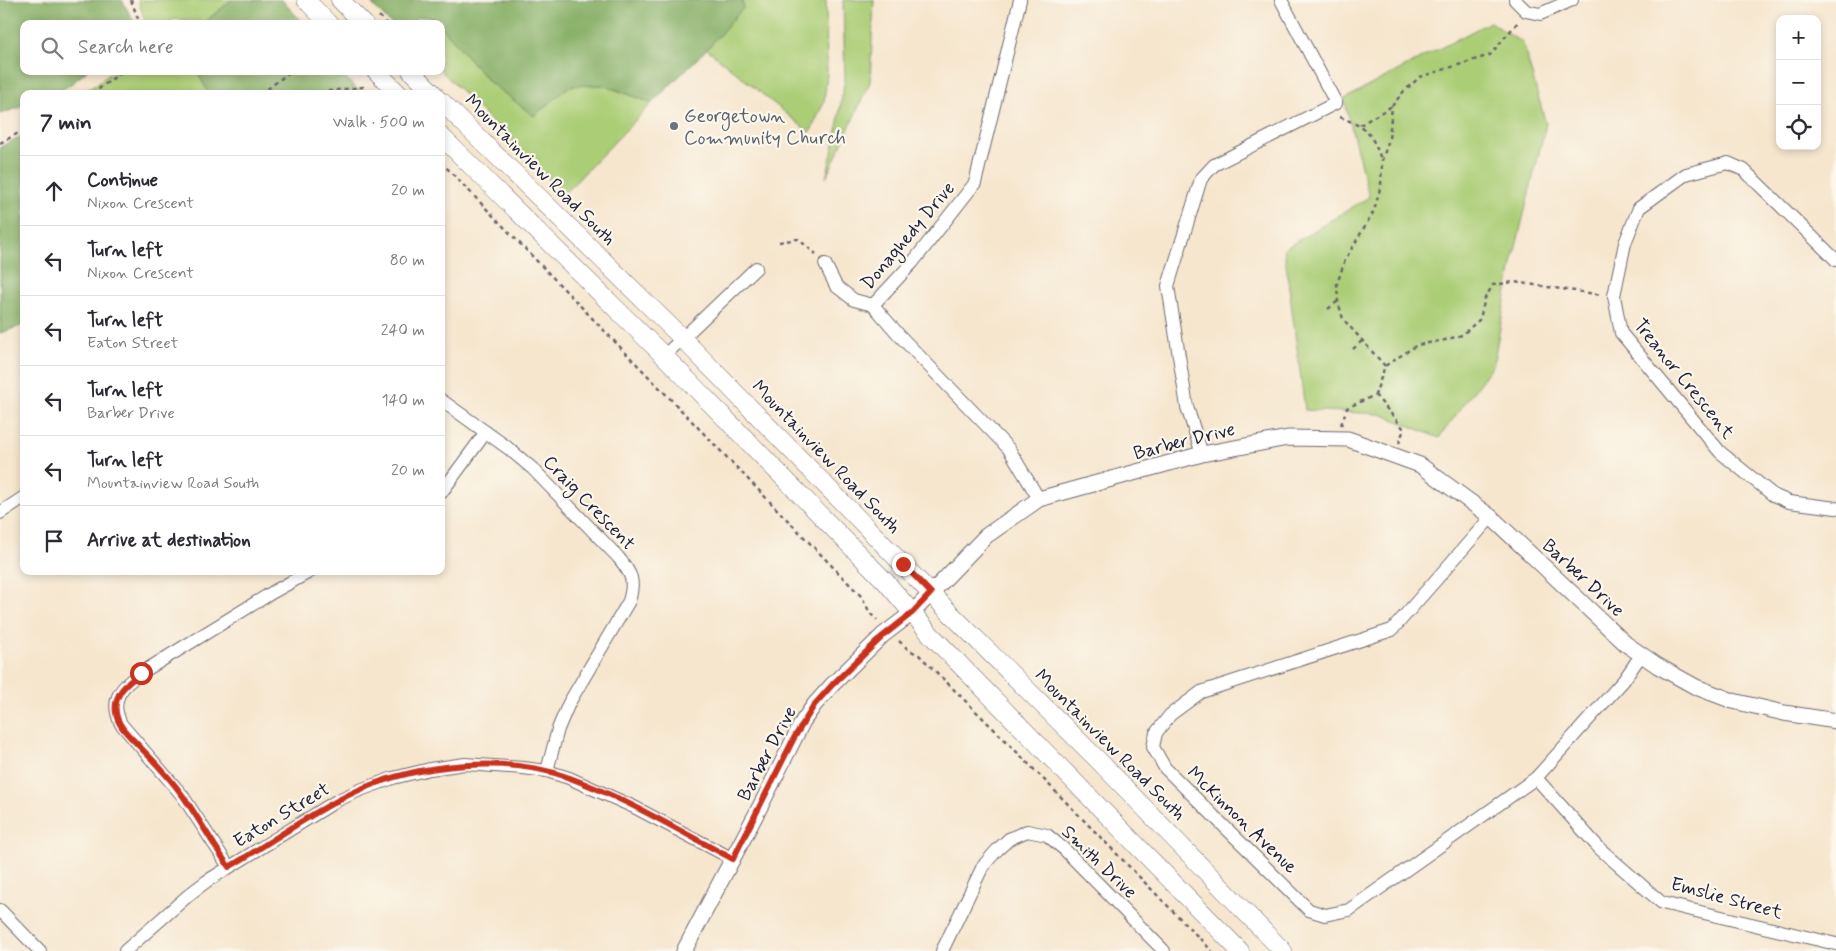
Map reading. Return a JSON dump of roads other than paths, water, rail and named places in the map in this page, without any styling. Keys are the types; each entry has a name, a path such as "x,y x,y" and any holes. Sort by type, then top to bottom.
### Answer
{"main road":[{"path":"306,0 325,20"},
{"path":"340,0 360,20"},
{"path":"380,75 395,90"},
{"path":"415,75 430,90"},
{"name":"Mountainview Road South","path":"445,105 682,338 1284,951"},
{"path":"445,140 664,356 879,575 931,635 1240,951"}],"street":[{"name":"Donaghedy Drive","path":"1020,0 975,183 913,262 872,304 899,335 1009,449 1039,498"},
{"path":"1202,454 1187,408 1168,286 1201,179 1214,165 1336,103 1281,0"},
{"path":"1514,0 1526,12 1540,14 1572,0"},
{"name":"Treanor Crescent","path":"1836,260 1744,170 1728,163 1686,174 1639,208 1625,243 1614,296 1621,333 1720,452 1773,495 1789,502 1836,508"},
{"path":"825,264 836,286 854,300 872,304"},
{"path":"664,356 756,268"},
{"name":"Craig Crescent","path":"445,403 533,469 618,557 628,569 632,578 629,602 566,710 552,748 547,771"},
{"path":"445,488 486,432"},
{"name":"Barber Drive","path":"684,951 803,721 815,704 889,630 912,613 986,536 1039,498 1202,454 1288,438 1337,438 1348,439 1420,465 1491,517 1640,655 1696,687 1733,701 1765,709 1836,721"},
{"path":"0,513 20,500"},
{"name":"McKinnon Avenue","path":"1491,517 1392,630 1201,692 1170,715 1156,733 1153,747 1165,768 1309,910 1325,915 1349,910 1536,778 1624,680 1640,655"},
{"path":"229,867 182,795 121,724 116,712 118,696 127,682 304,575"},
{"name":"Eaton Street","path":"125,951 190,893 338,800 393,778 430,769 465,764 547,771 602,791 733,859"},
{"name":"Emslie Street","path":"1536,778 1600,849 1662,903 1836,944"},
{"name":"Smith Drive","path":"942,951 983,866 1009,839 1027,831 1047,835 1065,850 1164,951"},
{"path":"0,910 40,951"}],"place":[{"name":"Georgetown Community Church","path":"674,126"}]}
